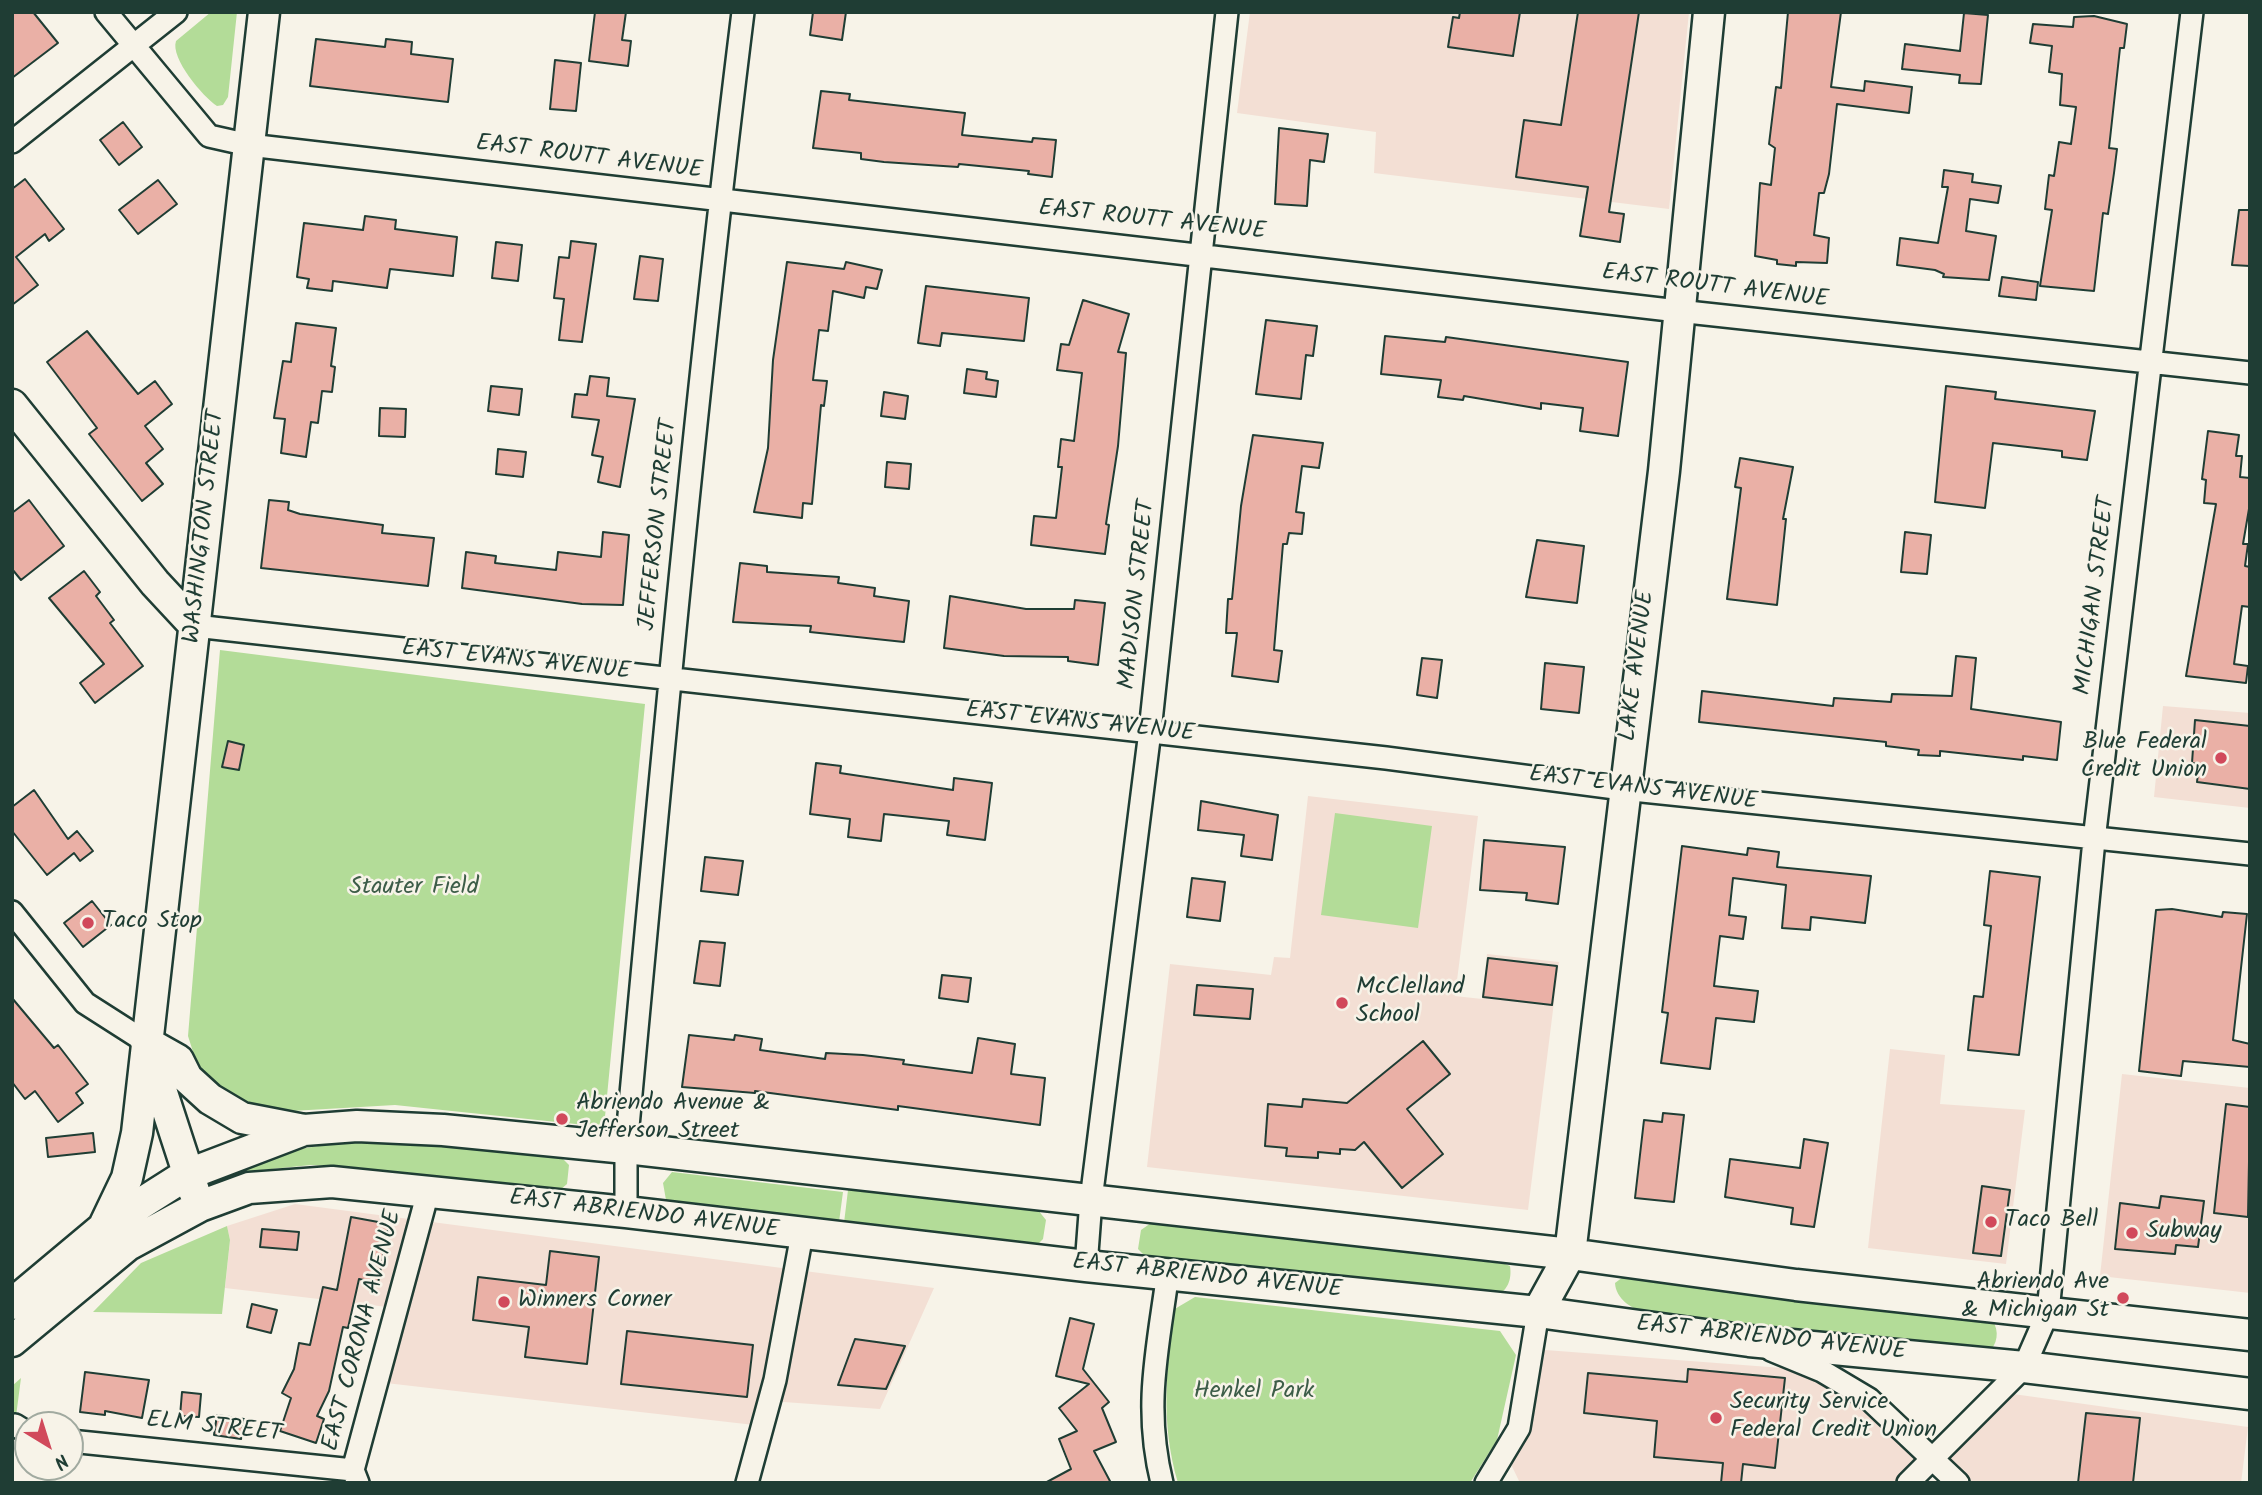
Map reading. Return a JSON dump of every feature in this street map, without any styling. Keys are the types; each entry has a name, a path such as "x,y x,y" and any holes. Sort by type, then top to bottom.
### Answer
{"main road":[{"name":"WASHINGTON STREET","path":"104,1227 127,1178 136,1133 264,12"},
{"name":"LAKE AVENUE","path":"1538,1312 1570,1254 1623,789 1664,471 1709,12"},
{"path":"12,405 155,583 195,626"},
{"path":"146,1042 178,1060 187,1078 210,1099 242,1118 304,1130 357,1126 431,1129 626,1148 1570,1254 1796,1285 2250,1335"},
{"path":"146,1042 186,1175 200,1206"},
{"path":"12,1304 104,1227 186,1175 304,1130"},
{"name":"EAST ABRIENDO AVENUE","path":"12,1341 128,1245 200,1206 248,1188 332,1182 626,1212 1086,1266 1168,1272 1538,1312 1749,1341 2024,1367 2250,1394"}],"street":[{"name":"EAST ROUTT AVENUE","path":"107,12 209,136 249,145 1678,311 2250,373"},
{"path":"12,142 176,12"},
{"name":"JEFFERSON STREET","path":"626,1212 626,1148 670,679 720,201 743,12"},
{"name":"MADISON STREET","path":"1086,1266 1091,1200 1150,732 1227,12"},
{"name":"MICHIGAN STREET","path":"2024,1367 2048,1312 2094,840 2192,12"},
{"name":"EAST EVANS AVENUE","path":"195,626 1386,758 1623,789 2094,840 2250,854"},
{"path":"12,912 85,1003 146,1042"},
{"name":"EAST CORONA AVENUE","path":"356,1477 428,1192"},
{"path":"747,1483 775,1380 802,1234"},
{"path":"1162,1483 1153,1445 1151,1383 1168,1272"},
{"path":"1486,1483 1519,1428 1538,1312"},
{"path":"1749,1341 1822,1371 1869,1399 1934,1457 1958,1483"},
{"path":"1908,1483 2024,1367"},
{"name":"ELM STREET","path":"84,1443 356,1477"}],"shaded area":[{"path":"1250,12 1689,12 1669,209 1374,173 1376,132 1237,113"},
{"path":"2163,706 2250,713 2250,808 2154,797"},
{"name":"McClelland School","path":"1308,796 1478,816 1455,996 1482,999 1487,954 1559,962 1528,1210 1147,1167 1170,964 1271,975 1274,957 1290,958"},
{"path":"1890,1049 1945,1055 1940,1104 2025,1110 2006,1264 1868,1248"},
{"path":"2122,1074 2250,1088 2250,1293 2100,1276"},
{"path":"295,1204 934,1288 880,1409 770,1401 763,1426 377,1382 396,1308 225,1288 230,1240 227,1226"},
{"path":"1532,1349 1822,1371 1934,1456 1999,1392 2248,1427 2241,1483 1958,1483 1934,1457 1908,1483 1520,1483 1505,1452"}],"green space":[{"path":"211,12 237,12 228,97 223,105 217,106 189,76 175,48 176,41"},
{"name":"Stauter Field","path":"220,650 645,704 604,1127 395,1105 257,1113 201,1077 188,1036"},
{"path":"1335,813 1432,826 1418,928 1321,915"},
{"path":"349,1141 430,1142 561,1157 569,1165 567,1184 560,1190 311,1165 242,1172 237,1175 235,1171 294,1150"},
{"path":"672,1172 843,1192 839,1222 672,1202 666,1200 663,1183"},
{"path":"848,1190 1038,1210 1046,1220 1043,1239 1039,1243 1021,1243 844,1223"},
{"path":"1151,1223 1505,1264 1510,1266 1510,1276 1506,1288 1494,1296 1145,1256 1138,1249 1141,1230"},
{"path":"227,1226 230,1240 222,1314 93,1312 141,1263"},
{"path":"1623,1277 1989,1317 1995,1325 1997,1338 1991,1350 1645,1313 1630,1306 1618,1294 1615,1283"},
{"name":"Henkel Park","path":"1195,1297 1500,1331 1516,1355 1497,1440 1470,1483 1178,1483 1172,1460 1167,1417 1173,1310"},
{"path":"21,1378 12,1431 12,1386"}],"building":[{"path":"12,12 33,12 58,43 12,78"},
{"path":"595,12 626,12 622,40 631,41 628,66 589,61"},
{"path":"813,12 846,12 842,40 810,35"},
{"path":"1460,12 1520,12 1513,56 1448,47 1453,17 1459,18"},
{"path":"1578,12 1639,12 1609,212 1624,214 1620,242 1580,236 1588,187 1516,177 1524,120 1561,125"},
{"path":"1788,12 1841,12 1831,87 1864,91 1865,81 1912,87 1909,113 1837,104 1829,174 1824,193 1819,193 1814,235 1829,238 1827,263 1796,262 1796,266 1777,264 1777,260 1755,256 1760,183 1771,185 1775,148 1769,144 1776,87 1781,88"},
{"path":"1964,13 1988,15 1981,84 1959,83 1960,75 1902,69 1905,44 1960,51"},
{"path":"2094,16 2127,24 2124,48 2120,48 2109,148 2117,149 2108,214 2103,213 2094,291 2040,286 2052,210 2045,209 2049,175 2054,176 2059,142 2071,144 2076,107 2060,105 2062,74 2049,72 2052,46 2030,43 2033,24 2073,27 2074,17"},
{"path":"316,39 385,47 386,39 412,42 411,54 453,59 448,102 310,86"},
{"path":"555,60 581,63 576,111 550,109"},
{"path":"821,91 850,94 849,100 965,113 962,135 1032,142 1033,138 1056,140 1052,177 1028,174 1029,171 959,164 958,167 884,162 861,159 861,153 813,148"},
{"path":"123,122 142,147 119,165 100,140"},
{"path":"1279,128 1328,134 1324,162 1310,160 1307,206 1275,204"},
{"path":"1944,170 1973,174 1972,182 2001,186 1998,203 1970,199 1966,231 1996,236 1989,280 1943,277 1944,274 1935,270 1897,265 1900,238 1938,243 1948,187 1942,187"},
{"path":"25,179 64,229 49,241 45,234 16,257 38,285 12,305 12,189"},
{"path":"158,180 177,204 138,234 119,210"},
{"path":"2239,210 2250,210 2250,266 2232,265"},
{"path":"365,216 396,220 395,229 457,237 453,276 390,269 387,288 333,281 332,291 307,288 309,279 297,277 304,223 363,230"},
{"path":"571,241 596,244 582,342 559,340 564,299 554,298 559,257 569,258"},
{"path":"496,242 522,245 518,281 492,278"},
{"path":"640,256 663,259 658,301 634,299"},
{"path":"787,262 844,269 846,262 882,270 877,289 866,287 864,298 833,291 828,331 819,330 813,380 827,381 824,406 821,405 812,504 803,503 802,518 754,512 768,448 773,360"},
{"path":"2002,277 2038,282 2036,300 1999,296"},
{"path":"926,286 1029,298 1024,341 942,333 940,346 918,343"},
{"path":"1083,300 1129,314 1118,352 1126,353 1118,446 1106,524 1109,525 1105,554 1031,545 1034,516 1056,518 1062,467 1058,467 1061,439 1074,441 1082,373 1057,370 1061,344 1069,345"},
{"path":"1266,320 1317,326 1313,356 1306,355 1301,399 1256,394"},
{"path":"296,323 336,328 331,366 335,367 332,392 322,391 318,423 311,422 306,457 281,453 285,419 274,418 283,361 291,362"},
{"path":"87,331 138,394 155,381 172,404 145,426 163,449 146,463 163,484 142,501 89,434 97,428 47,362"},
{"path":"1385,336 1445,342 1446,337 1628,362 1618,436 1580,431 1583,408 1541,403 1541,409 1464,396 1463,400 1438,397 1441,380 1381,374"},
{"path":"967,369 987,372 986,379 998,381 996,397 964,393"},
{"path":"590,376 609,378 607,396 635,399 620,487 598,482 603,457 592,455 599,420 572,417 575,394 587,395"},
{"path":"491,386 522,389 519,415 488,411"},
{"path":"1946,386 1996,392 1995,399 2095,411 2087,460 2062,457 2062,451 1993,443 1985,508 1935,502"},
{"path":"884,392 908,396 905,419 881,416"},
{"path":"380,408 406,409 405,437 379,436"},
{"path":"2208,431 2239,435 2236,456 2242,456 2240,477 2250,478 2250,503 2243,544 2248,544 2245,566 2250,567 2250,607 2242,606 2234,664 2248,666 2246,683 2186,676 2216,504 2204,503 2206,480 2202,479"},
{"path":"1253,435 1323,443 1319,468 1302,466 1296,512 1304,513 1302,534 1289,533 1287,544 1283,544 1274,650 1282,651 1278,682 1232,676 1237,633 1226,633 1228,599 1232,599 1241,506"},
{"path":"498,449 526,452 523,477 496,474"},
{"path":"1740,458 1793,467 1783,519 1786,519 1777,605 1727,599 1741,488 1735,487"},
{"path":"887,462 911,464 909,489 885,487"},
{"path":"29,500 64,546 21,580 12,569 12,513"},
{"path":"269,500 289,502 288,510 300,514 383,525 382,533 434,538 428,586 261,568"},
{"path":"603,532 629,535 623,605 582,604 462,588 466,552 496,556 495,563 556,570 558,552 601,557"},
{"path":"1905,532 1931,535 1927,574 1901,572"},
{"path":"1537,540 1584,546 1577,603 1526,597"},
{"path":"740,563 767,566 767,572 839,577 838,583 875,588 874,596 909,601 904,642 810,632 811,626 733,622"},
{"path":"84,571 100,592 96,596 114,620 110,623 143,666 95,703 80,683 104,664 49,598"},
{"path":"950,596 1026,609 1074,609 1075,600 1105,603 1098,665 1068,661 1068,657 1004,656 944,648"},
{"path":"1956,656 1976,658 1971,709 2061,722 2057,760 2023,756 2023,760 1940,751 1940,756 1918,755 1919,750 1886,746 1886,742 1699,722 1702,691 1833,706 1834,698 1891,702 1892,694 1952,696"},
{"path":"1422,658 1442,660 1437,698 1417,695"},
{"path":"1545,663 1584,667 1579,713 1541,709"},
{"name":"Blue Federal Credit Union","path":"2195,720 2250,726 2250,789 2197,782 2199,764 2192,763"},
{"path":"228,741 244,745 239,770 222,767"},
{"path":"816,763 841,766 840,773 953,790 954,778 992,783 985,840 947,835 949,821 884,814 881,841 848,837 850,819 810,814"},
{"path":"34,790 68,839 77,831 93,851 80,861 74,853 47,875 12,831 12,807"},
{"path":"1201,801 1278,815 1272,860 1241,856 1244,835 1198,830"},
{"path":"1484,840 1565,847 1558,904 1526,900 1527,893 1480,890"},
{"path":"1682,846 1747,855 1748,848 1779,852 1777,867 1871,876 1865,923 1811,917 1810,930 1782,928 1786,885 1733,878 1729,915 1746,917 1743,939 1720,936 1714,986 1758,991 1754,1022 1716,1018 1710,1069 1661,1063 1668,1013 1662,1012"},
{"path":"705,857 743,861 738,895 701,891"},
{"path":"1990,871 2040,877 2019,1055 1968,1050 1974,996 1983,997 1991,926 1984,925"},
{"path":"1192,878 1225,882 1220,921 1187,917"},
{"path":"92,901 111,925 83,947 64,923"},
{"path":"2172,909 2222,917 2223,912 2247,914 2233,1040 2250,1044 2250,1067 2183,1061 2181,1076 2139,1071 2156,910"},
{"path":"700,941 725,943 720,986 694,983"},
{"path":"1488,958 1557,966 1552,1005 1483,997"},
{"path":"942,975 971,978 968,1002 939,998"},
{"path":"1197,985 1253,989 1250,1019 1194,1015"},
{"path":"12,998 54,1048 58,1045 88,1084 76,1093 83,1103 58,1122 35,1091 25,1099 12,1082"},
{"path":"689,1035 734,1040 735,1035 762,1039 760,1050 825,1059 826,1053 863,1055 904,1060 903,1064 972,1073 978,1038 1015,1044 1011,1074 1045,1078 1040,1125 898,1106 898,1110 755,1091 682,1087"},
{"path":"1423,1041 1450,1074 1407,1109 1443,1154 1402,1188 1364,1142 1355,1150 1340,1149 1340,1154 1318,1152 1318,1158 1286,1156 1287,1148 1265,1146 1268,1104 1302,1107 1303,1099 1347,1103"},
{"path":"2226,1104 2250,1107 2248,1217 2214,1213"},
{"path":"1663,1113 1684,1115 1674,1202 1635,1198 1644,1120 1662,1122"},
{"path":"93,1133 95,1152 48,1157 46,1138"},
{"path":"1804,1139 1828,1143 1814,1227 1791,1224 1793,1208 1725,1197 1730,1159 1800,1168"},
{"path":"1982,1186 2010,1190 2001,1256 1973,1253"},
{"path":"2161,1196 2204,1201 2198,1247 2176,1245 2175,1254 2115,1249 2120,1203 2159,1208"},
{"path":"351,1217 389,1224 378,1283 359,1279 348,1328 343,1327 329,1391 317,1416 324,1419 316,1443 280,1431 291,1398 282,1393 294,1369 299,1343 310,1345 323,1287 337,1290"},
{"path":"262,1229 299,1232 297,1250 260,1247"},
{"path":"550,1251 599,1257 587,1364 525,1357 529,1327 473,1320 478,1277 546,1285"},
{"path":"252,1304 277,1310 271,1333 247,1327"},
{"path":"1070,1318 1094,1324 1083,1369 1109,1402 1102,1408 1116,1442 1094,1451 1111,1483 1045,1483 1071,1469 1059,1439 1077,1431 1059,1408 1089,1384 1056,1376"},
{"path":"627,1331 753,1345 747,1397 621,1384"},
{"path":"855,1339 905,1346 886,1389 838,1385"},
{"path":"1688,1369 1785,1378 1775,1468 1743,1464 1741,1483 1721,1483 1723,1463 1654,1457 1657,1421 1584,1413 1588,1373 1687,1382"},
{"path":"85,1372 149,1380 142,1418 105,1411 105,1415 80,1411"},
{"path":"182,1392 201,1394 199,1417 180,1416"},
{"path":"2086,1413 2140,1418 2133,1483 2078,1483"},
{"path":"217,1415 244,1419 241,1439 214,1435"}],"place":[{"name":"Blue Federal Credit Union","path":"2221,758"},
{"name":"Taco Stop","path":"88,923"},
{"name":"McClelland School","path":"1342,1003"},
{"name":"Abriendo Avenue & Jefferson Street","path":"562,1119"},
{"name":"Taco Bell","path":"1991,1222"},
{"name":"Subway","path":"2132,1233"},
{"name":"Abriendo Ave & Michigan St","path":"2123,1298"},
{"name":"Winners Corner","path":"504,1302"},
{"name":"Security Service Federal Credit Union","path":"1716,1418"}]}
